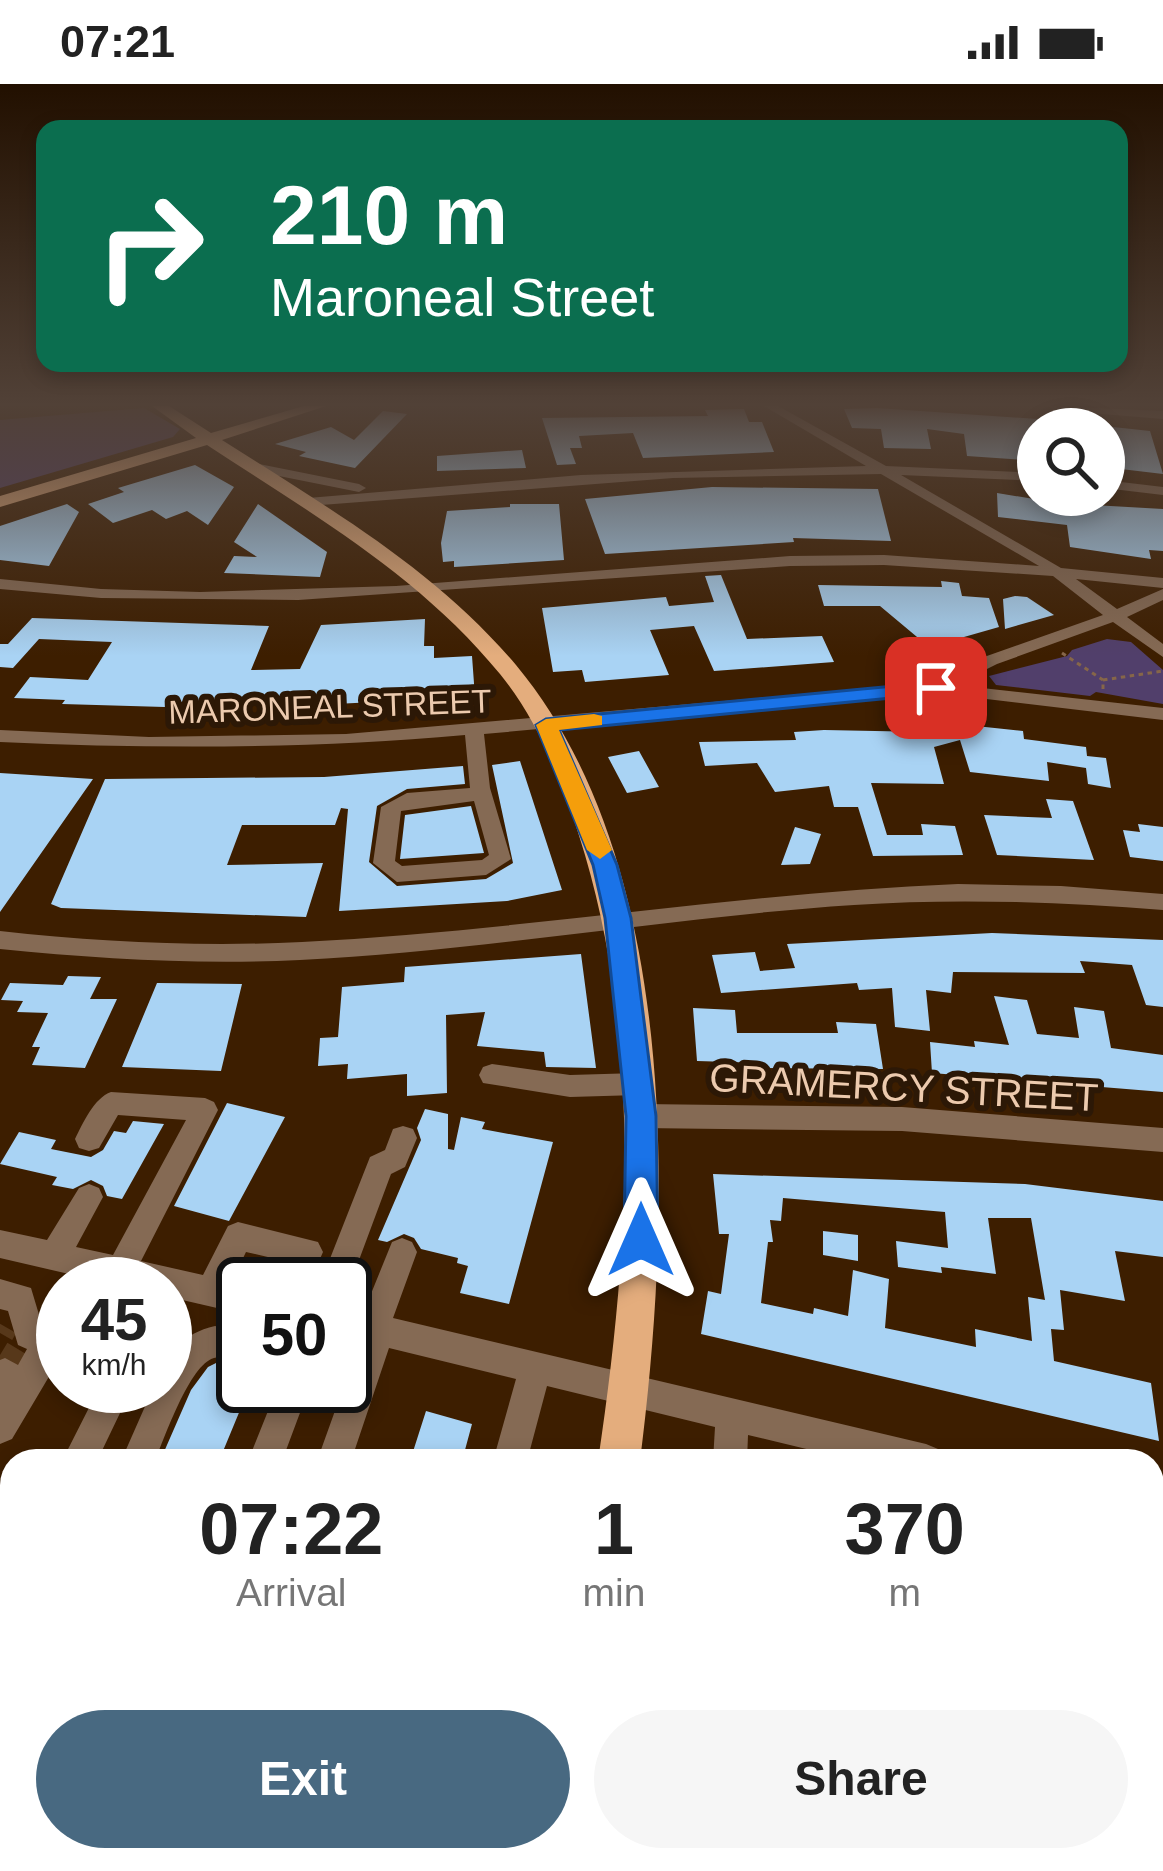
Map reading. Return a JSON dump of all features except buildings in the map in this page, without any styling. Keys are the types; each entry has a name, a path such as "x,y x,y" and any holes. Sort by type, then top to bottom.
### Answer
{"main road":[{"path":"289,489 388,555 488,649 546,725 605,865 618,918 641,1116 641,1240 631,1388 621,1449"}],"street":[{"path":"372,489 415,493"},
{"path":"308,502 462,489"},
{"path":"915,489 1058,571 1163,652"},
{"path":"0,584 189,599 432,592 792,561 911,562 1163,583"},
{"path":"936,688 968,670 1120,617 1163,594"},
{"name":"MARONEAL STREET","path":"0,736 248,744 474,732 936,688 1163,714"},
{"path":"474,732 482,794 500,851 495,863 397,874 384,863 391,807 407,800 482,794"},
{"path":"0,940 133,949 293,951 463,938 618,918 929,895 1163,902"},
{"path":"492,1075 570,1086 638,1084"},
{"path":"89,1139 111,1103 205,1110 127,1257"},
{"name":"GRAMERCY STREET","path":"641,1116 902,1119 1163,1139"},
{"path":"345,1257 380,1166 394,1158 403,1138"},
{"path":"54,1256 89,1197"},
{"path":"228,1257 238,1236 308,1252 306,1257"},
{"path":"0,1244 58,1257"},
{"path":"372,1314 402,1252"},
{"path":"211,1292 216,1282"},
{"path":"192,1290 216,1293"},
{"path":"372,1328 879,1449"},
{"path":"144,1449 183,1364 195,1349 216,1342"},
{"path":"0,1427 36,1363"},
{"path":"513,1449 536,1366"},
{"path":"731,1449 733,1412"},
{"path":"85,1449 103,1413"},
{"path":"270,1449 284,1413"},
{"path":"337,1449 346,1413"}],"path":[{"path":"1046,644 1102,680 1163,671"},
{"path":"1102,680 1106,706"}],"shaded area":[{"path":"1107,639 1131,642 1163,670 1163,704 1096,692 1090,696 996,685 989,676 1067,656"}],"tunnel":[{"path":"0,1333 4,1326"},
{"path":"5,1374 29,1334"}],"slow traffic":[{"path":"594,720 546,725 600,850"}],"route":[{"path":"641,1240 641,1116 618,918 605,865 546,725 936,688"}]}
